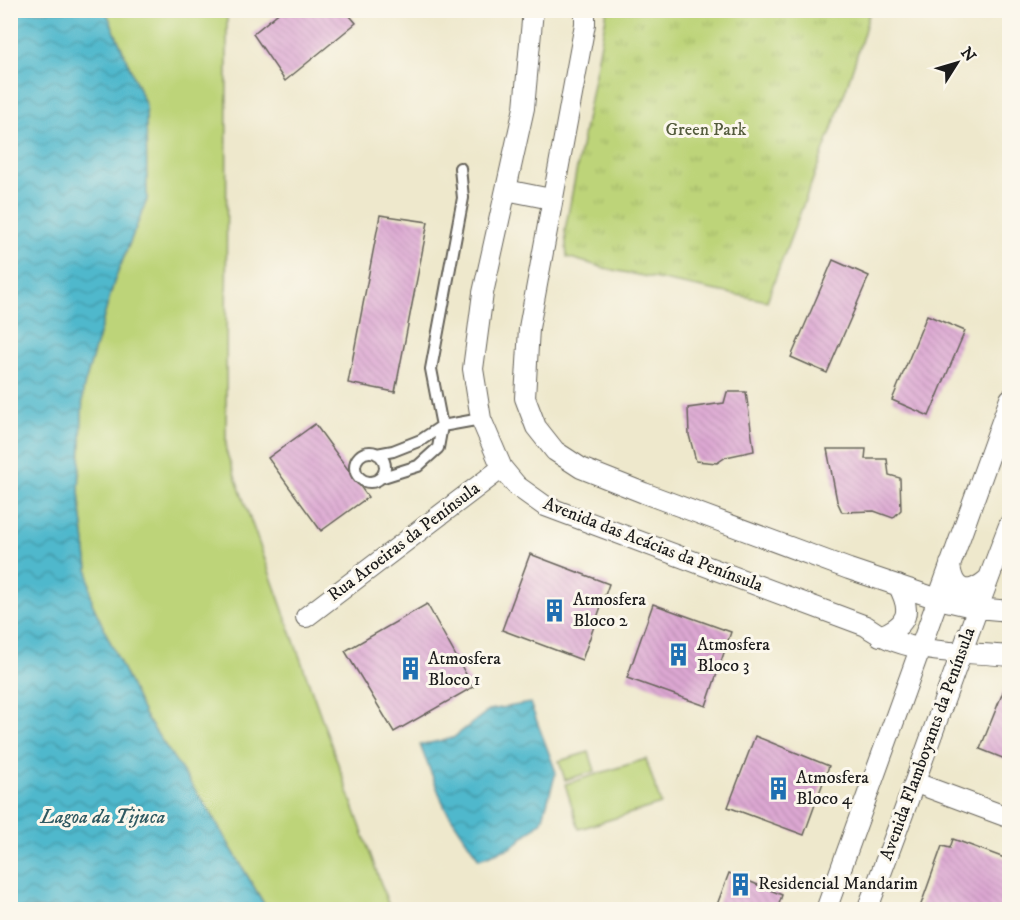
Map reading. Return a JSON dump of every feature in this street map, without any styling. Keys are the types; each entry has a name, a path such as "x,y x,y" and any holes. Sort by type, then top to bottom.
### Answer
{"street":[{"name":"Avenida das Acácias da Península","path":"533,10 524,108 483,293 473,369 481,419 502,468 517,486 544,506 866,626 880,636 920,649 1010,656"},
{"path":"585,10 585,24 529,328 525,398 536,427 555,451 581,468 633,489 849,570 938,599 977,608 1010,611"},
{"path":"506,190 551,199"},
{"path":"826,909 1010,399"},
{"name":"Rua Aroeiras da Península","path":"306,617 502,468"},
{"name":"Avenida Flamboyants da Península","path":"867,909 916,783 961,651 1010,523"},
{"path":"950,564 951,576 966,590 974,590 988,579"},
{"path":"880,636 892,632 905,616 907,600 898,585"},
{"path":"916,783 1010,818"}],"lane":[{"path":"460,168 463,198 431,369 442,426 438,448 418,466 375,481 362,480 355,469 356,463 364,453 377,454 393,451 420,440 442,426 481,419"},
{"path":"377,454 384,465 380,478"}],"green space":[{"path":"106,11 227,11 226,451 390,909 267,909 208,809 145,716 92,603 79,492 83,390 114,282 147,200 146,106"},
{"name":"Green Park","path":"607,11 870,11 835,121 767,301 608,269 567,257 565,230"},
{"path":"589,752 595,771 565,780 559,761"},
{"path":"646,759 661,804 579,829 565,784"}],"water":[{"name":"Lagoa da Tijuca","path":"10,11 106,11 146,106 147,200 114,282 83,390 79,492 92,603 145,716 208,809 267,909 11,909"},
{"path":"530,703 556,772 542,821 512,847 479,859 445,808 420,745 453,738 489,710"}],"building":[{"path":"282,10 345,10 356,23 285,81 253,34"},
{"path":"380,215 428,222 395,392 348,383"},
{"path":"833,260 869,276 827,373 791,357"},
{"path":"927,315 965,331 929,416 892,400"},
{"path":"727,392 746,392 754,451 726,457 717,463 696,461 689,435 688,408 724,403"},
{"path":"315,424 368,497 321,531 268,458"},
{"path":"827,449 866,449 865,459 887,459 889,475 900,478 901,510 893,518 874,511 842,512 837,501"},
{"name":"Atmosfera Bloco 2","path":"530,554 609,584 582,660 502,630"},
{"name":"Atmosfera Bloco 1","path":"427,604 473,687 394,732 345,651"},
{"name":"Atmosfera Bloco 3","path":"653,604 731,632 706,706 627,678"},
{"path":"1010,677 1010,761 980,749"},
{"name":"Atmosfera Bloco 4","path":"755,736 829,766 804,835 728,807"},
{"path":"953,839 1010,860 1010,910 919,910 942,846 950,848"},
{"name":"Residencial Mandarim","path":"729,873 782,895 777,910 715,910"}],"place":[{"name":"Atmosfera Bloco 2","path":"555,610"},
{"name":"Atmosfera Bloco 3","path":"679,655"},
{"name":"Atmosfera Bloco 1","path":"410,669"},
{"name":"Atmosfera Bloco 4","path":"778,788"},
{"name":"Residencial Mandarim","path":"740,884"}]}
